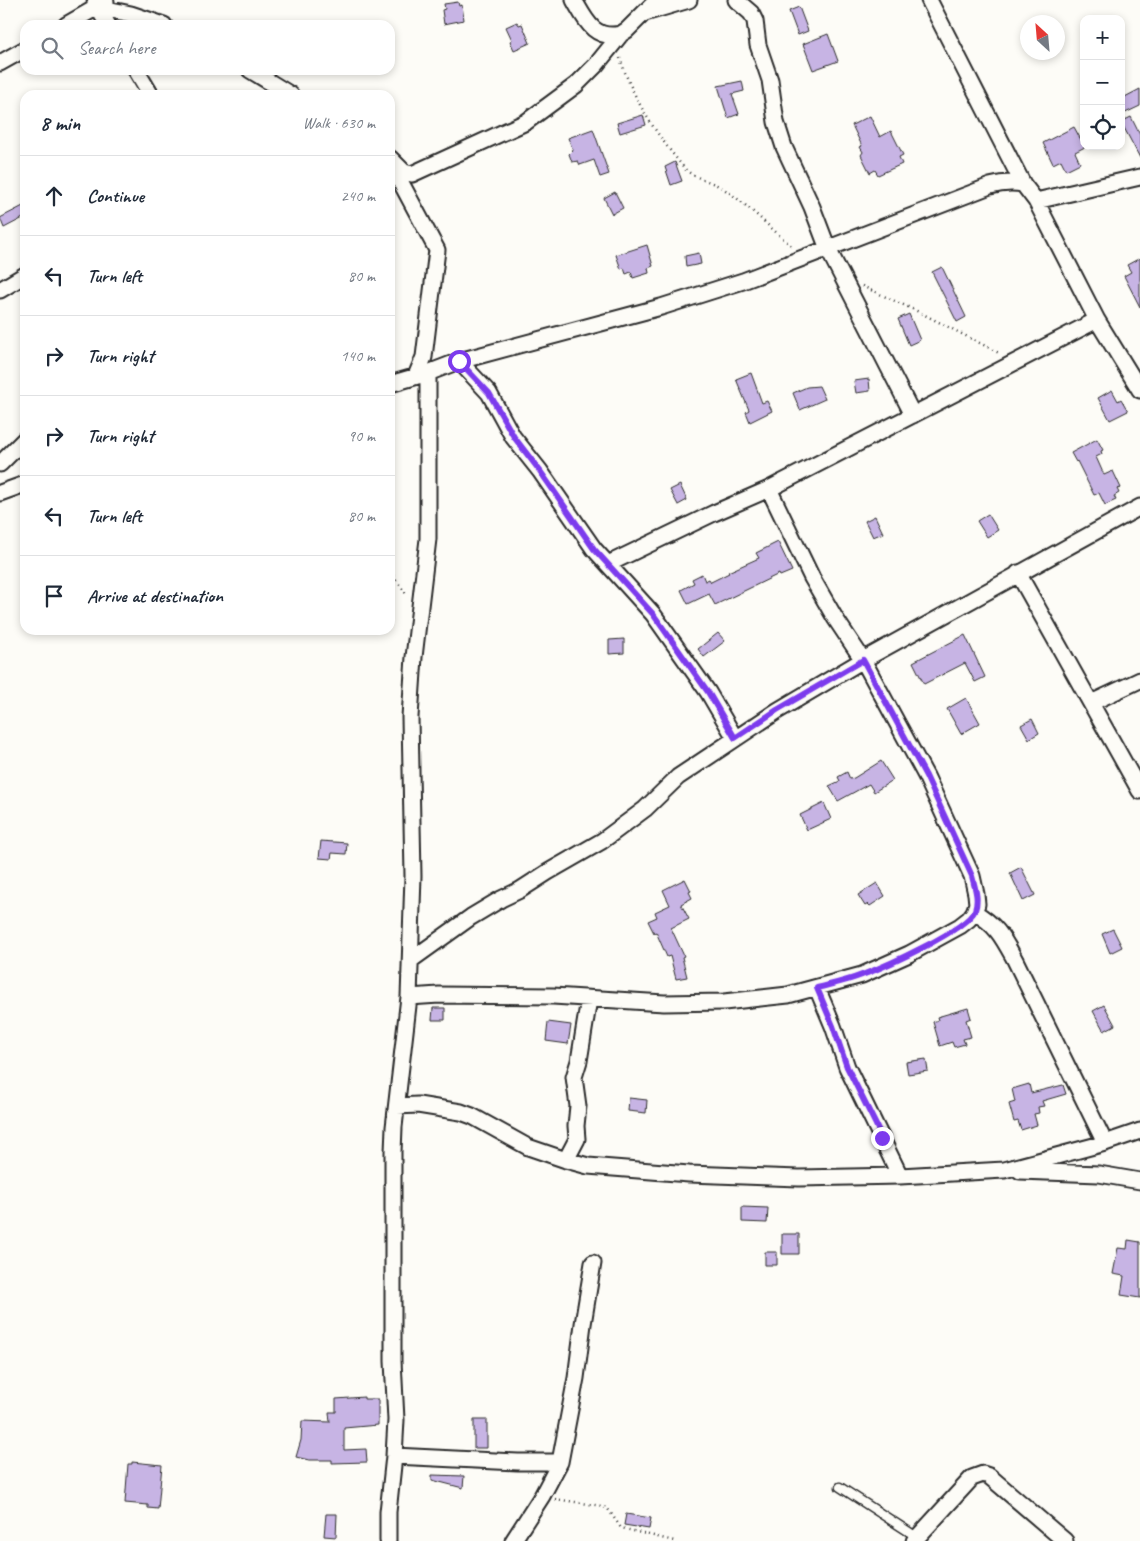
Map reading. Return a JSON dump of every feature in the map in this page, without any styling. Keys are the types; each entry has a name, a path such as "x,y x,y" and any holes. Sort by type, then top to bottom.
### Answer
{"street":[{"path":"574,0 596,31 605,36 618,38"},
{"path":"395,163 404,172 412,174 526,122 576,85 596,65 618,38 656,0"},
{"path":"645,12 689,0"},
{"path":"736,0 754,18 758,45 770,80 778,130 812,207 828,249 913,415"},
{"path":"929,0 1023,184 1036,201 1097,320 1140,390"},
{"path":"73,20 100,2"},
{"path":"100,2 106,20"},
{"path":"100,2 149,20"},
{"path":"0,63 20,52"},
{"path":"139,75 148,90"},
{"path":"258,75 283,90"},
{"path":"388,1541 388,1512 396,1420 393,1352 393,1152 411,960 410,717 414,657 428,539 422,375 437,250 395,171"},
{"path":"1036,201 1140,177"},
{"path":"395,383 459,361 661,307 743,281 990,186 1003,183 1023,184"},
{"path":"0,290 20,278"},
{"path":"608,564 714,513 769,490 1097,320"},
{"path":"459,361 489,393 514,437 582,532 653,614 708,692 735,738"},
{"path":"0,464 20,444"},
{"path":"0,493 20,486"},
{"path":"409,996 553,996 664,1003 724,1002 788,995 862,976 909,954 969,920 977,904 972,876 926,776 863,660 815,585 769,490"},
{"path":"411,960 471,917 520,890 602,840 645,809 678,777 777,710 1018,573 1140,507"},
{"path":"1018,573 1140,791"},
{"path":"1091,703 1140,680"},
{"path":"974,912 988,920 999,931 1105,1143"},
{"path":"817,988 847,1067 900,1176"},
{"path":"566,1160 577,1139 578,1106 574,1077 579,1061 589,999"},
{"path":"396,1106 418,1105 461,1112 472,1116 528,1147 588,1166 689,1174 799,1178 900,1176 1004,1170 1099,1174 1140,1181"},
{"path":"1004,1170 1105,1143 1140,1130"},
{"path":"513,1541 542,1496 560,1462 576,1378 593,1263"},
{"path":"394,1456 518,1462 560,1462"},
{"path":"915,1539 972,1478 983,1474 989,1476 1065,1541"}],"lane":[{"path":"840,1487 915,1539"}],"path":[{"path":"618,38 624,72 637,99 653,127 686,170 736,197 806,257"},
{"path":"843,278 919,312 1016,361"},
{"path":"395,579 420,614"},
{"path":"542,1496 599,1505 608,1510 621,1528 674,1541"}],"building":[{"path":"458,2 459,6 462,5 464,20 444,24 442,10 445,9 444,4"},
{"path":"799,7 808,31 798,35 789,11"},
{"path":"517,22 519,25 522,24 530,43 514,50 506,27"},
{"path":"828,34 838,61 813,70 803,44"},
{"path":"742,81 744,91 732,94 739,114 728,118 718,86"},
{"path":"1140,89 1140,106 1125,113 1125,97"},
{"path":"643,115 646,125 620,133 617,123"},
{"path":"870,116 880,137 891,131 903,155 899,157 902,164 878,175 875,170 870,173 861,155 863,152 860,147 862,146 852,125"},
{"path":"1131,117 1140,135 1140,158 1125,130 1125,120"},
{"path":"1074,127 1080,138 1080,150 1075,152 1080,163 1066,170 1061,160 1053,164 1043,143"},
{"path":"593,129 609,174 600,177 594,160 580,165 578,161 572,162 569,154 573,150 568,138"},
{"path":"675,162 682,181 671,185 665,167"},
{"path":"615,192 623,208 612,214 604,198"},
{"path":"20,208 20,220 4,228 0,218"},
{"path":"647,245 653,266 648,268 649,273 633,278 631,272 626,274 624,268 621,269 616,255"},
{"path":"699,253 701,264 686,267 685,256"},
{"path":"1140,258 1140,307 1124,276 1131,272 1127,265"},
{"path":"942,267 966,317 957,322 932,272"},
{"path":"909,314 920,340 909,345 898,319"},
{"path":"751,373 762,403 767,401 772,411 750,422 746,412 749,410 736,379"},
{"path":"869,379 870,391 856,393 854,381"},
{"path":"819,386 825,399 800,410 793,393 807,387"},
{"path":"1112,390 1118,401 1121,399 1128,411 1110,420 1098,398"},
{"path":"1097,439 1103,450 1101,451 1102,454 1096,457 1104,475 1113,471 1121,488 1117,489 1119,493 1114,496 1116,500 1105,505 1099,493 1094,495 1071,453"},
{"path":"680,485 687,500 678,505 670,490"},
{"path":"988,514 998,530 987,537 977,521"},
{"path":"875,516 883,533 873,537 865,521"},
{"path":"778,542 792,571 780,576 779,574 715,605 709,594 688,604 681,590 694,583 692,579 702,574 705,581 709,579 711,582 759,558 756,553"},
{"path":"718,633 725,641 704,657 698,649"},
{"path":"965,635 985,677 975,682 965,663 924,684 913,662"},
{"path":"624,639 624,653 609,654 609,640"},
{"path":"966,698 980,723 961,734 947,709"},
{"path":"1032,719 1039,733 1029,739 1021,725"},
{"path":"881,761 893,780 874,792 869,784 838,801 829,786 840,781 838,777 847,772 850,779 854,778"},
{"path":"824,803 831,819 807,830 800,815"},
{"path":"321,841 347,843 346,854 332,853 331,859 319,858"},
{"path":"1021,867 1035,895 1023,901 1010,873"},
{"path":"685,879 692,898 681,904 689,919 671,928 684,956 682,957 687,977 676,979 670,956 667,957 656,932 654,933 648,921 657,917 655,912 670,905 663,890"},
{"path":"877,883 885,896 870,906 868,904 865,906 858,895"},
{"path":"1113,929 1122,947 1110,953 1102,934"},
{"path":"1104,1005 1115,1025 1104,1031 1093,1011"},
{"path":"433,1008 445,1008 445,1020 432,1020"},
{"path":"968,1008 971,1018 966,1020 971,1037 963,1039 965,1044 954,1047 952,1042 940,1046 933,1022 938,1020 937,1017"},
{"path":"548,1022 571,1025 568,1044 546,1041"},
{"path":"926,1059 928,1071 908,1074 906,1062"},
{"path":"1029,1084 1031,1093 1063,1085 1066,1094 1042,1101 1044,1106 1038,1107 1039,1113 1034,1114 1037,1125 1021,1130 1018,1121 1014,1122 1009,1104 1015,1102 1012,1089"},
{"path":"629,1098 647,1100 646,1113 628,1111"},
{"path":"742,1207 768,1208 767,1223 742,1222"},
{"path":"782,1234 799,1234 799,1254 782,1254"},
{"path":"1128,1240 1140,1242 1140,1298 1121,1295 1124,1276 1113,1274 1118,1248 1127,1249"},
{"path":"765,1252 777,1252 777,1265 765,1265"},
{"path":"364,1397 364,1399 378,1399 378,1425 344,1428 344,1450 366,1449 367,1462 332,1463 332,1460 309,1460 296,1457 301,1440 302,1421 330,1422 329,1412 336,1412 336,1399"},
{"path":"474,1420 487,1420 487,1448 474,1448"},
{"path":"132,1462 162,1465 158,1509 148,1508 148,1505 125,1503 128,1464 132,1464"},
{"path":"432,1475 464,1476 463,1488 432,1480"},
{"path":"326,1514 337,1514 336,1537 324,1536"},
{"path":"626,1514 651,1518 649,1529 624,1525"}],"route":[{"path":"459,361 489,393 514,437 594,549 653,614 708,692 735,738 777,710 863,660 926,776 972,876 977,904 969,920 909,954 862,976 817,988 829,1015 847,1067 882,1138"}]}
